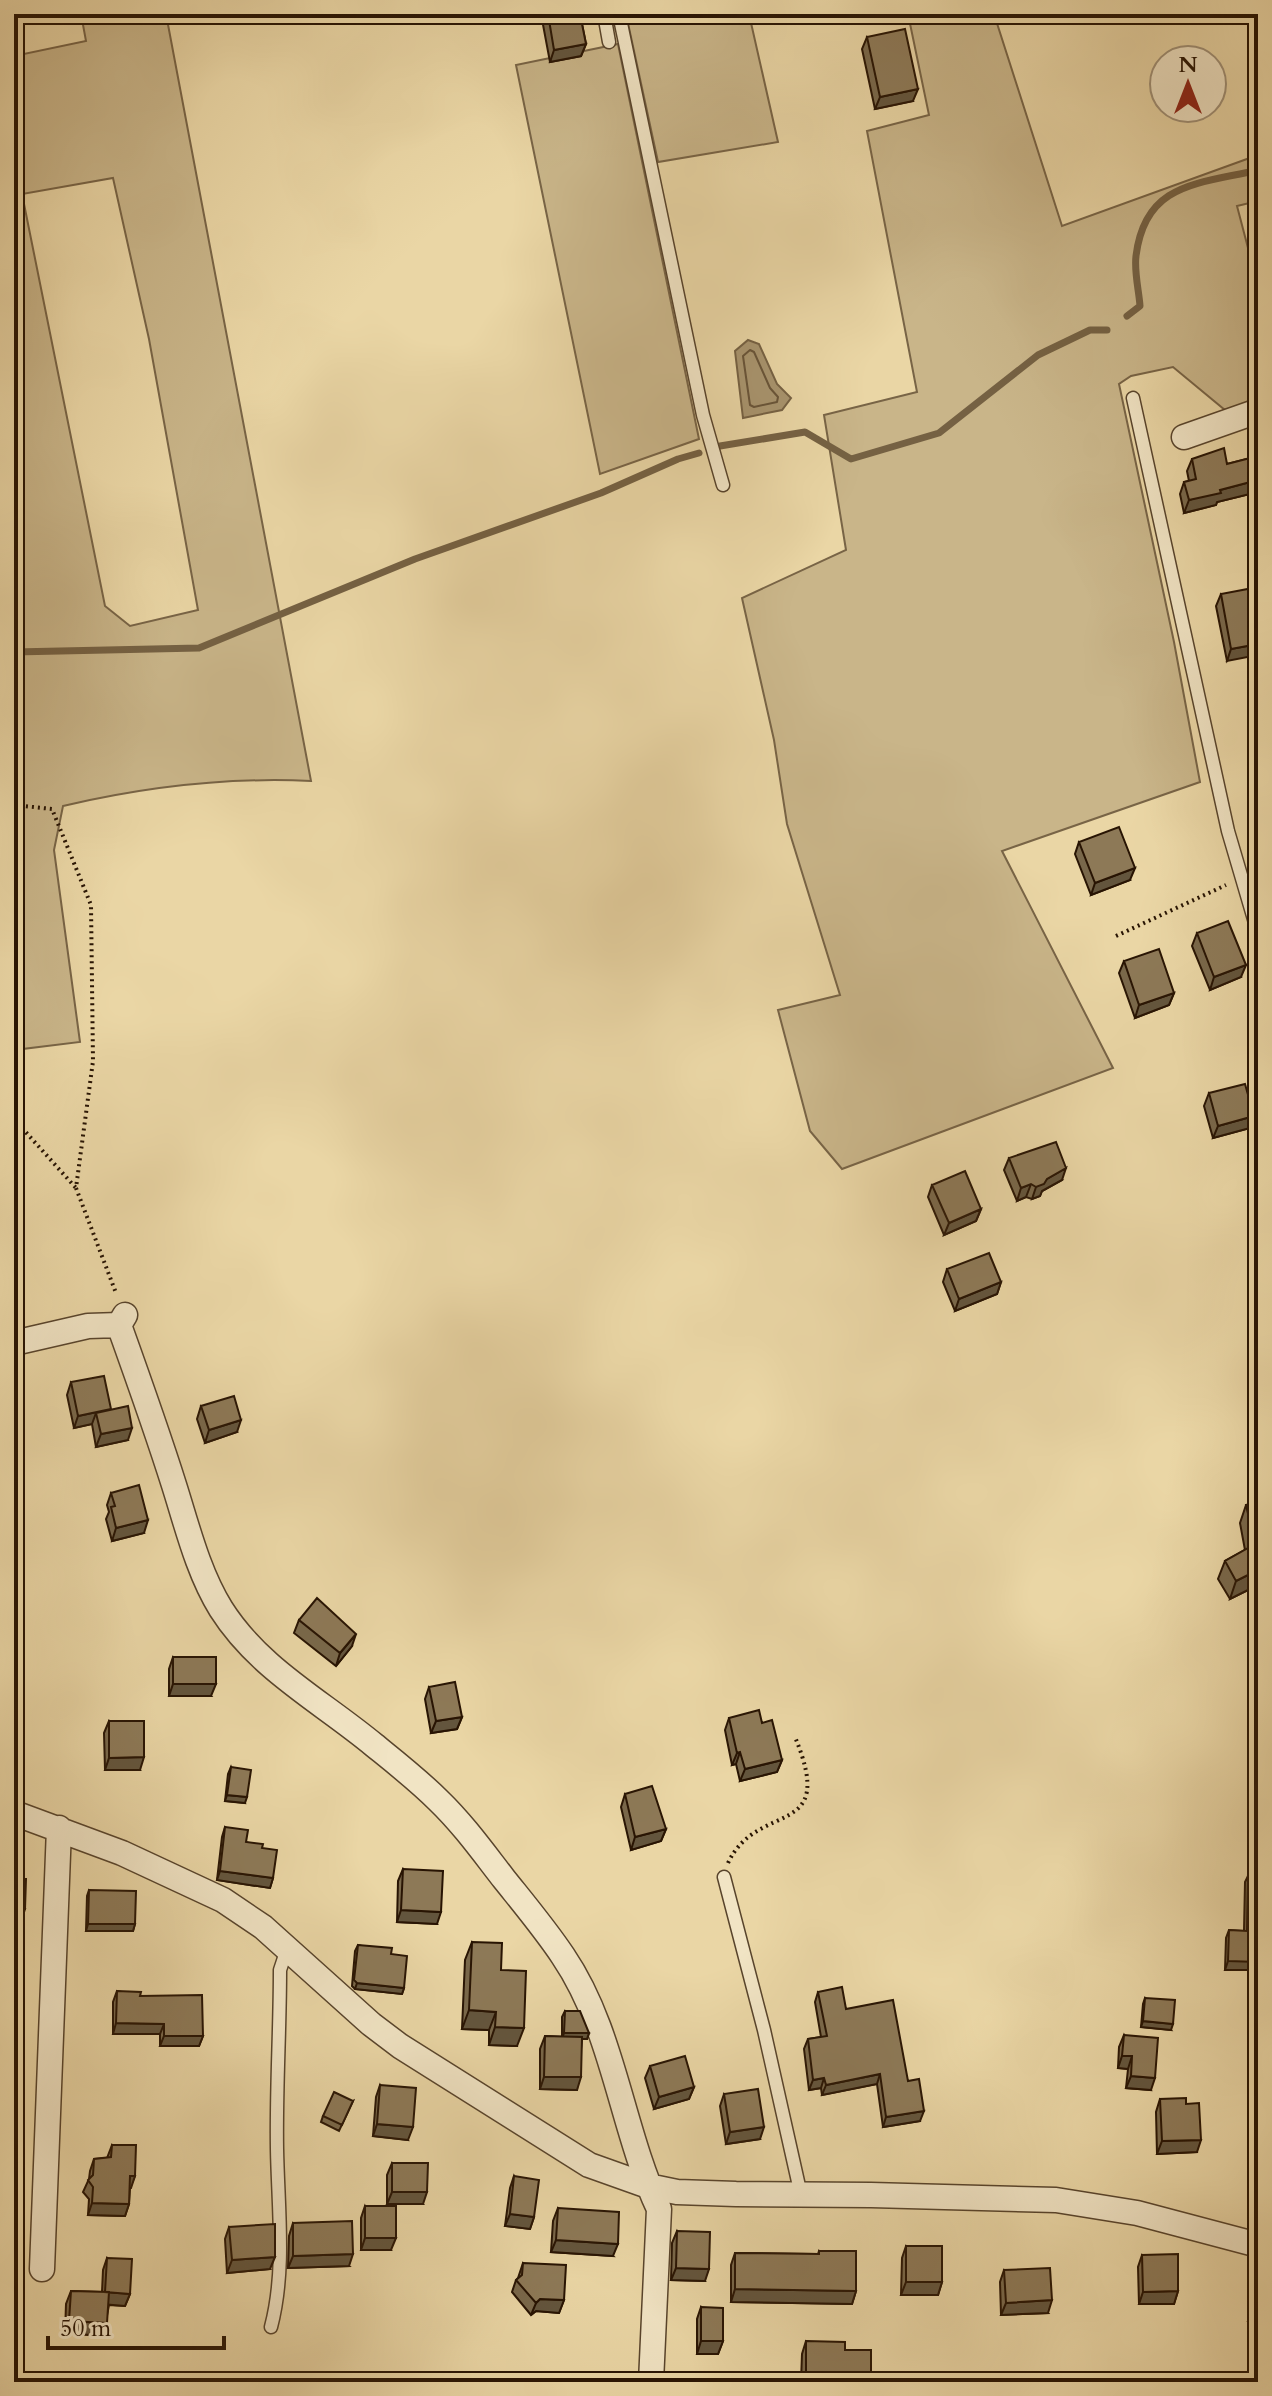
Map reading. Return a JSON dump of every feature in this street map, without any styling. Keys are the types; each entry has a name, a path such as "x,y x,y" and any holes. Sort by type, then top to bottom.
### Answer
{"street":[{"path":"1184,437 1258,411"},
{"path":"14,1343 122,1320 196,1551 221,1608 268,1666 341,1718 438,1800 462,1826 564,1957 584,1992 613,2069 648,2186 659,2209 651,2382"},
{"path":"14,1813 165,1871 223,1900 263,1927 371,2024 439,2071 589,2165 648,2186 677,2192 1056,2200 1137,2213 1258,2245"},
{"path":"42,2269 59,1828"}],"lane":[{"path":"604,14 609,42"},
{"path":"619,14 703,415 723,485"},
{"path":"1133,398 1228,831 1258,933"},
{"path":"724,1877 764,2030 801,2195"},
{"path":"271,2327 280,2264 277,2143 280,1970 287,1949"}],"path":[{"path":"865,19 895,14"},
{"path":"14,805 52,809 91,905 93,1061 76,1188"},
{"path":"1116,936 1242,878"},
{"path":"14,1119 76,1188 122,1320"},
{"path":"724,1877 729,1859 748,1835 800,1808 807,1794 806,1764 795,1737"}],"shaded area":[{"path":"81,14 166,14 311,781 186,785 63,806 54,850 80,1042 14,1050 14,56 86,41","holes":["113,178 149,339 198,610 130,626 105,606 22,194"]},
{"path":"626,14 749,14 778,142 658,162"},
{"path":"908,14 994,14 1062,226 1258,155 1258,201 1237,206 1258,286 1258,400 1231,415 1173,367 1131,376 1119,384 1174,642 1200,782 1002,851 1113,1068 842,1169 810,1131 778,1010 840,995 787,824 774,740 742,598 846,550 824,415 917,392 867,131 929,115"},
{"path":"618,44 699,439 600,474 516,65"}],"water":[{"path":"748,340 759,344 777,384 791,398 782,410 743,418 735,351"}],"building":[{"path":"548,14 580,14 586,44 554,50"},
{"path":"905,29 918,89 880,97 867,37"},
{"path":"1224,448 1227,464 1258,456 1258,480 1189,500 1184,482 1196,479 1192,459"},
{"path":"1253,588 1258,614 1258,644 1231,649 1221,594"},
{"path":"1119,827 1135,868 1095,883 1079,842"},
{"path":"1228,921 1246,965 1214,977 1197,933"},
{"path":"1159,949 1174,993 1139,1005 1124,961"},
{"path":"1245,1084 1254,1116 1218,1126 1209,1093"},
{"path":"1056,1142 1066,1168 1044,1184 1021,1188 1009,1158"},
{"path":"965,1171 981,1209 949,1223 932,1185"},
{"path":"989,1253 1001,1282 959,1299 947,1269"},
{"path":"104,1376 111,1409 78,1416 71,1382"},
{"path":"234,1396 241,1420 209,1430 201,1406"},
{"path":"128,1406 132,1428 101,1434 96,1413"},
{"path":"139,1485 148,1520 116,1528 111,1493"},
{"path":"1258,1502 1258,1570 1236,1581 1225,1561 1255,1544 1246,1505"},
{"path":"317,1598 356,1634 340,1653 299,1620"},
{"path":"173,1657 216,1657 216,1684 173,1684"},
{"path":"455,1682 462,1717 436,1721 429,1687"},
{"path":"759,1710 762,1723 772,1720 782,1760 745,1769 740,1752 737,1753 729,1718"},
{"path":"109,1721 144,1721 144,1757 109,1758"},
{"path":"231,1767 251,1770 247,1797 227,1795"},
{"path":"652,1786 666,1829 635,1837 625,1794"},
{"path":"225,1827 248,1830 246,1842 277,1850 273,1878 220,1871"},
{"path":"1253,1834 1258,1834 1258,1962 1228,1961 1229,1930 1247,1931 1248,1873 1252,1868"},
{"path":"403,1869 443,1871 441,1912 401,1910"},
{"path":"14,1879 26,1879 25,1909 14,1909"},
{"path":"89,1890 136,1891 135,1924 88,1924"},
{"path":"472,1942 502,1943 501,1970 526,1971 524,2028 495,2027 496,2012 469,2010"},
{"path":"358,1945 392,1948 391,1954 407,1956 404,1988 357,1983 354,1980"},
{"path":"842,1987 846,2009 893,2000 908,2081 919,2079 924,2111 886,2117 880,2074 826,2085 824,2078 813,2080 808,2039 827,2036 818,1992"},
{"path":"117,1991 141,1992 140,1996 202,1995 203,2036 164,2036 164,2024 116,2023"},
{"path":"1145,1998 1175,2000 1173,2024 1143,2021"},
{"path":"565,2011 580,2011 589,2033 564,2033"},
{"path":"1124,2035 1158,2038 1155,2078 1131,2076 1132,2056 1122,2056"},
{"path":"545,2036 582,2037 581,2077 544,2077"},
{"path":"685,2056 694,2087 659,2097 650,2066"},
{"path":"380,2085 416,2088 413,2127 377,2124"},
{"path":"758,2089 764,2127 730,2132 724,2094"},
{"path":"334,2092 353,2101 342,2125 323,2116"},
{"path":"1186,2098 1186,2104 1199,2103 1201,2140 1162,2141 1160,2099"},
{"path":"112,2145 136,2145 135,2176 130,2176 129,2204 92,2203 93,2187 88,2180 93,2175 94,2159 111,2157"},
{"path":"392,2163 428,2163 427,2192 392,2192"},
{"path":"514,2176 539,2180 534,2217 510,2214"},
{"path":"365,2206 396,2206 396,2238 365,2238"},
{"path":"558,2208 619,2212 618,2244 556,2240"},
{"path":"352,2221 353,2254 293,2256 293,2223"},
{"path":"275,2224 275,2257 232,2260 229,2227"},
{"path":"677,2231 710,2232 709,2269 676,2268"},
{"path":"906,2246 942,2246 942,2282 906,2282"},
{"path":"819,2251 856,2251 856,2291 735,2289 735,2253 819,2254"},
{"path":"1178,2254 1178,2291 1143,2292 1142,2255"},
{"path":"107,2258 132,2259 130,2294 105,2292"},
{"path":"1253,2261 1258,2261 1258,2309 1252,2309"},
{"path":"523,2263 566,2265 564,2300 540,2299 536,2303 516,2280 522,2275"},
{"path":"1050,2268 1052,2300 1006,2303 1004,2270"},
{"path":"71,2291 109,2292 107,2323 69,2321"},
{"path":"701,2307 723,2308 723,2341 701,2341"},
{"path":"806,2341 845,2342 845,2350 871,2350 871,2381 806,2380"}],"waterway":[{"path":"1127,316 1140,306 1136,256 1141,232 1151,213 1178,190 1258,170"},
{"path":"720,446 805,432 851,459 939,433 1038,355 1090,330 1107,330"},
{"path":"14,652 199,648 415,559 601,493 699,453"}]}
